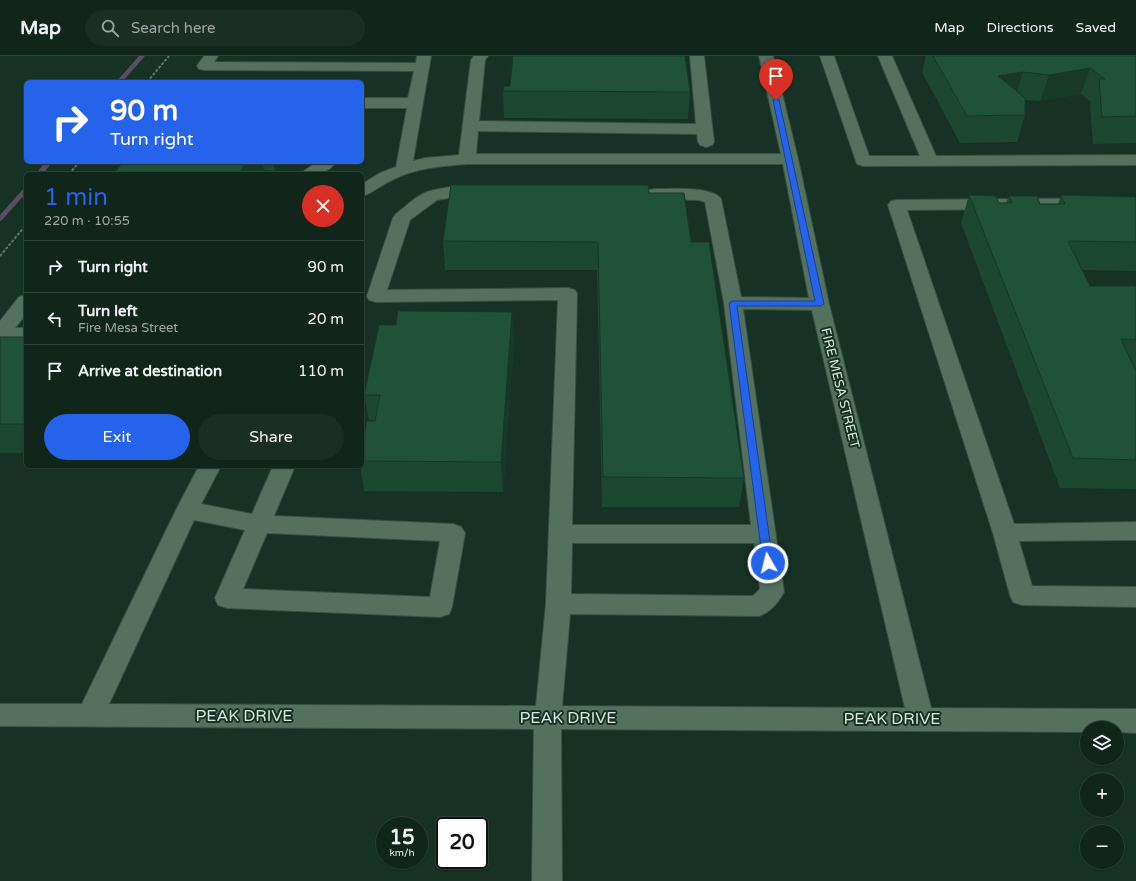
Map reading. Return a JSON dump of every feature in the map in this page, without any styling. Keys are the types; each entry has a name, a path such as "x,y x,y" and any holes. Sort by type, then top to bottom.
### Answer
{"street":[{"path":"211,56 204,66 423,61 404,170"},
{"path":"467,159 478,60 482,56"},
{"path":"696,56 708,160"},
{"name":"FIRE MESA STREET","path":"766,56 790,159 820,304 921,720"},
{"path":"827,56 863,160 1136,160"},
{"path":"885,56 930,160"},
{"path":"364,104 415,103"},
{"path":"471,126 704,129"},
{"path":"364,190 386,176 425,163 467,159 790,159"},
{"path":"313,172 325,164"},
{"path":"493,192 461,191 432,196 402,218 376,296 568,294 558,604 548,717 547,881"},
{"path":"558,604 759,606 772,592 733,303 713,199 701,195 637,194"},
{"path":"1136,203 897,205 1005,533 1022,595 1136,597"},
{"path":"733,303 820,304"},
{"path":"24,304 1,333 24,334"},
{"path":"90,716 187,510 209,468"},
{"path":"187,510 258,524 453,533 440,607 227,598 258,524 283,468"},
{"path":"1005,533 1136,531"},
{"path":"560,534 764,534"},
{"name":"PEAK DRIVE","path":"0,715 1136,721"}],"path":[{"path":"149,80 169,56"},
{"path":"71,172 77,164"},
{"path":"0,256 24,227"}],"building":[{"path":"513,56 685,56 690,92 503,91 504,86 510,86"},
{"path":"933,56 1136,56 1136,116 1102,117 1099,79 1105,79 1090,68 1049,75 1023,72 998,76 1025,98 1025,115 967,116"},
{"path":"122,164 245,164 240,172 116,172"},
{"path":"451,185 648,185 649,193 684,193 691,242 709,242 744,478 603,477 598,242 443,241"},
{"path":"969,195 996,196 999,203 1012,203 1009,196 1037,196 1040,204 1065,204 1061,195 1136,197 1136,242 1068,241 1090,286 1136,286 1136,340 1121,339 1136,371 1136,460 1073,458"},
{"path":"398,311 512,312 501,462 364,461 364,437 367,421 375,421 380,395 364,395 379,325 396,325"},
{"path":"0,337 24,337 24,424 0,424"}],"waterway":[{"path":"121,80 142,56"},
{"path":"41,172 47,164"},
{"path":"0,219 24,191"}],"route":[{"path":"768,563 733,303 820,304 790,159 776,100"}]}
